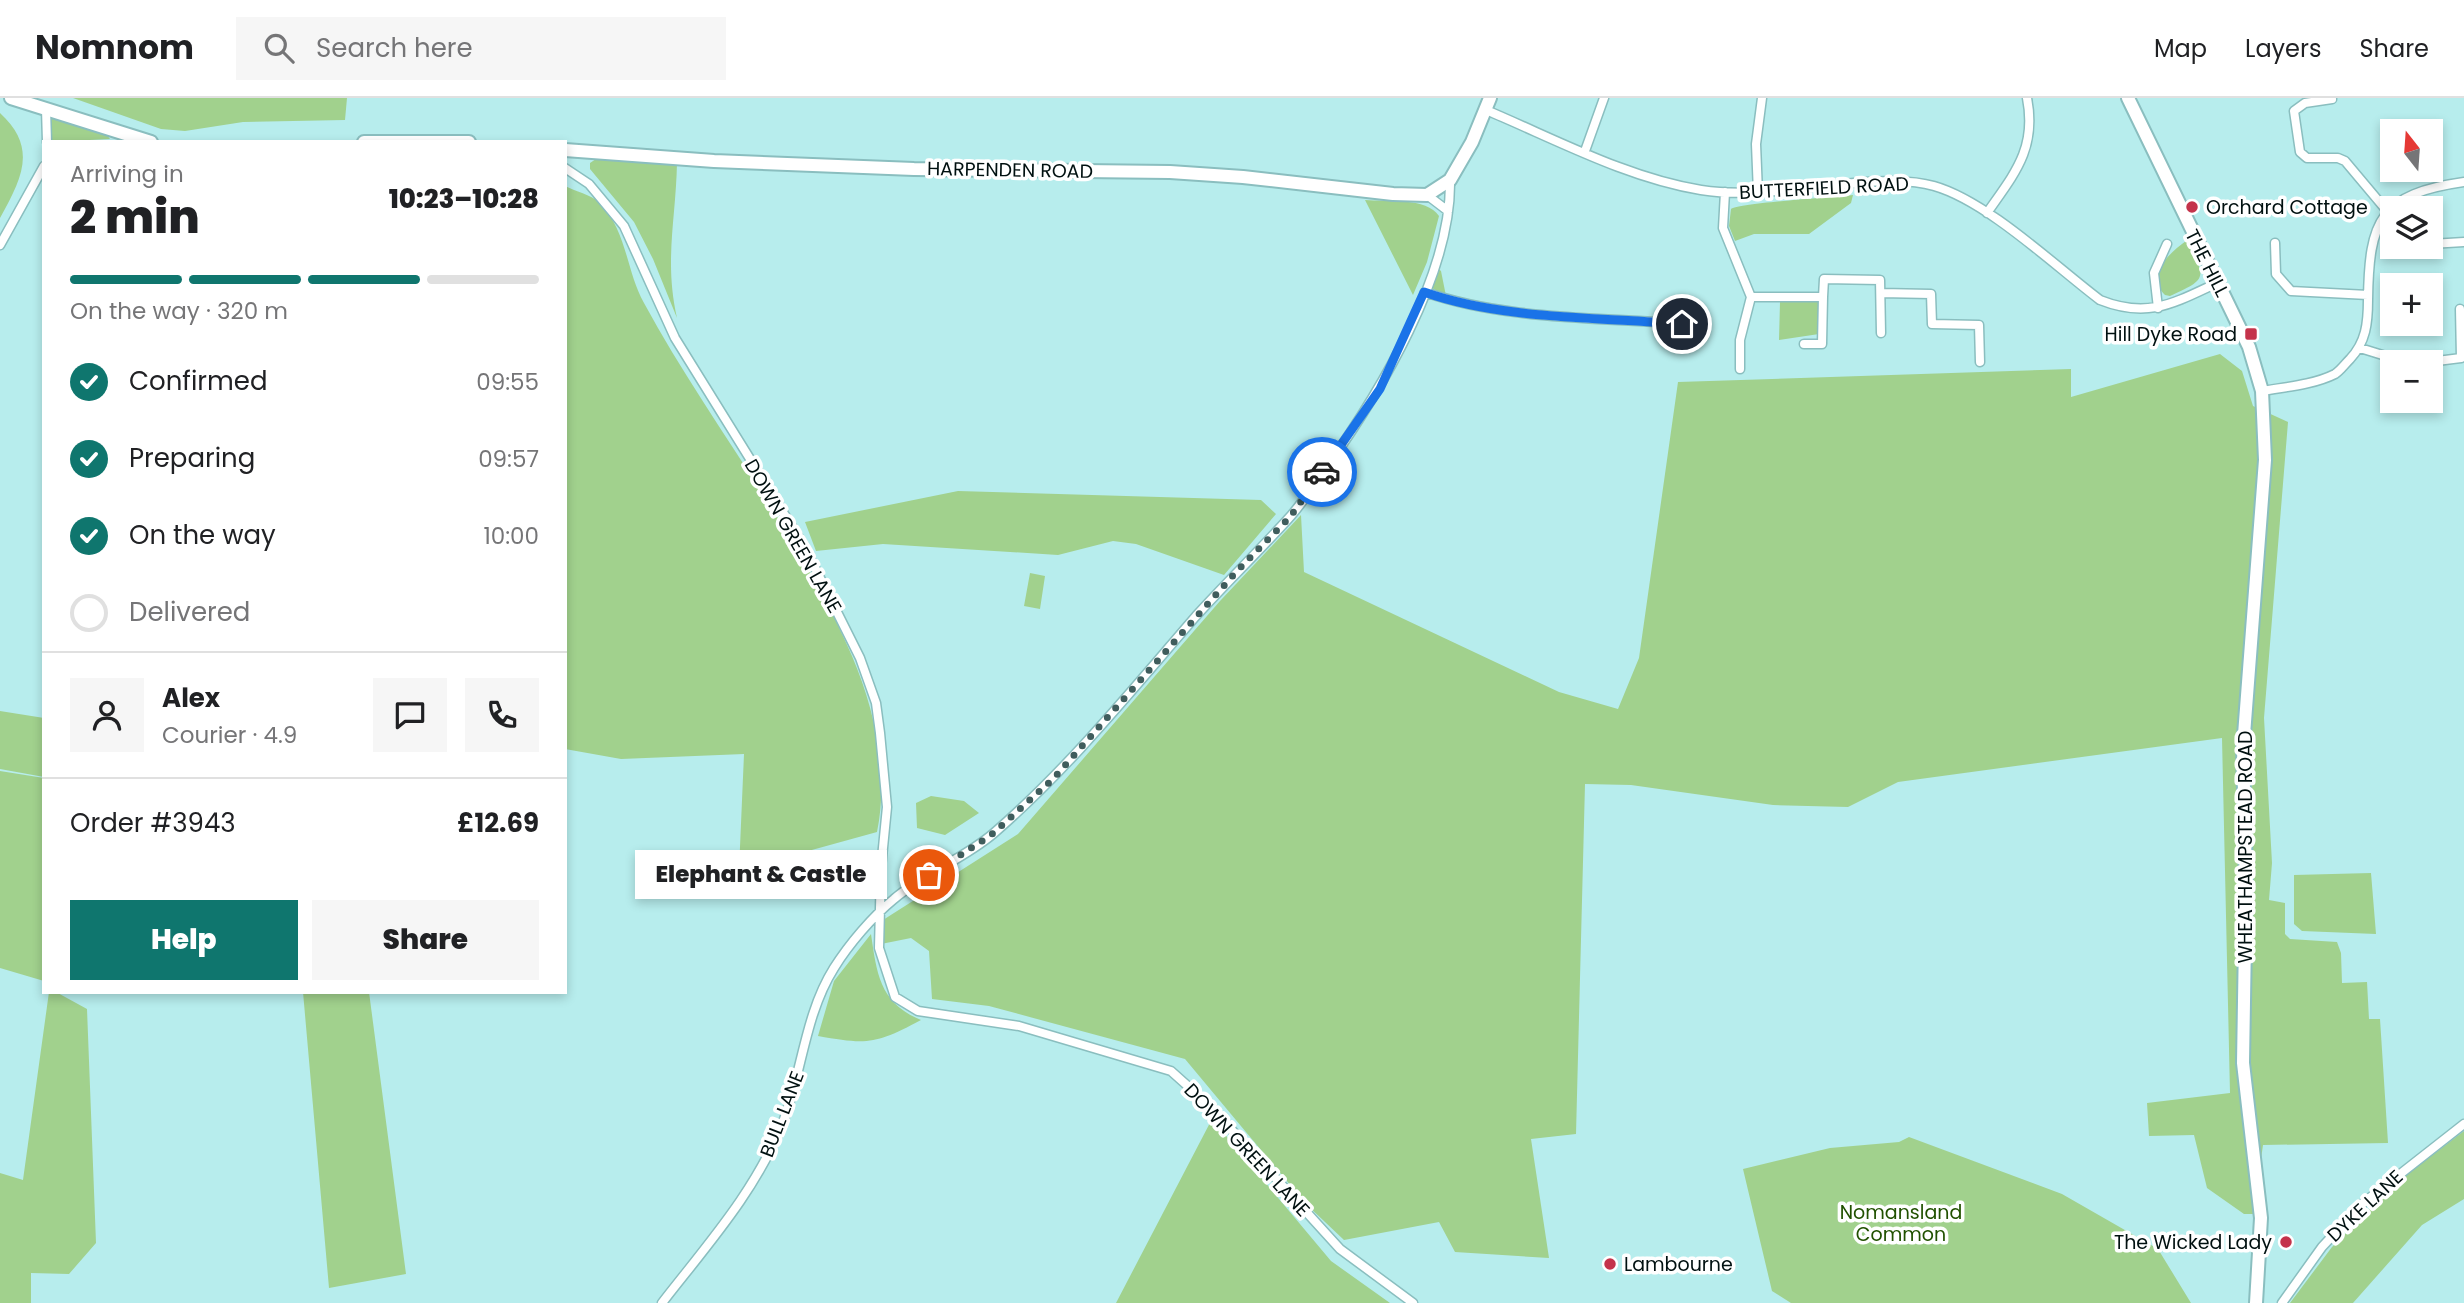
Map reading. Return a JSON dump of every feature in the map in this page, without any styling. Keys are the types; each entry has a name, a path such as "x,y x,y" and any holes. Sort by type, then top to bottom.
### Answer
{"main road":[{"path":"11,98 125,140"},
{"name":"THE HILL","path":"2128,98 2249,347 2262,391"},
{"path":"1427,195 1450,180 1488,104"},
{"name":"HARPENDEN ROAD","path":"567,150 714,161 889,168 1170,172 1427,195"},
{"name":"WHEATHAMPSTEAD ROAD","path":"2256,1303 2261,1218 2243,1063 2246,879 2243,748 2265,460 2262,391"}],"street":[{"path":"1585,151 1604,98"},
{"path":"1758,192 1756,144 1762,98"},
{"path":"1987,213 2019,167 2028,144 2031,119 2027,98"},
{"path":"2332,99 2305,103 2294,111 2300,152 2307,158 2338,158 2345,161 2380,202"},
{"name":"BUTTERFIELD ROAD","path":"1488,104 1629,170 1691,188 1758,192 1856,183 1914,182 1964,198 2100,300 2119,308 2141,311 2158,308 2217,283"},
{"path":"46,109 47,140"},
{"name":"DOWN GREEN LANE","path":"567,169 589,184 624,226 675,338 808,554 860,658 876,703 887,807 878,913 879,948 885,976 895,997 918,1010 1019,1026 1171,1071 1209,1105 1340,1249 1413,1303"},
{"path":"0,245 42,170"},
{"name":"BULL LANE","path":"663,1303 711,1245 759,1172 785,1118 808,1033 833,969 878,913 895,897 990,836 1053,779 1236,572 1290,517 1380,389 1424,292 1446,229 1450,180"},
{"path":"2409,196 2416,191 2464,181"},
{"path":"1725,192 1723,228 1751,298 1740,340 1740,369"},
{"path":"1427,195 1448,211"},
{"path":"2262,391 2337,373 2360,348 2368,323 2370,250 2380,223"},
{"path":"2443,243 2464,242"},
{"path":"2275,243 2276,274 2291,291 2368,295"},
{"path":"2158,308 2154,273 2167,244"},
{"path":"1804,344 1822,344 1824,279 1880,280 1881,333"},
{"path":"1424,292 1449,301 1495,309 1682,324"},
{"path":"1881,293 1931,294 1932,324 1979,325 1980,362"},
{"path":"1751,298 1823,297"},
{"path":"2443,360 2461,358 2460,309"},
{"path":"2360,348 2380,354"},
{"name":"DYKE LANE","path":"2282,1303 2322,1247 2362,1204 2464,1124"}],"green space":[{"path":"73,98 347,98 345,120 243,122 185,131 161,129"},
{"path":"0,113 19,139 22,164 15,190 0,218"},
{"path":"56,117 107,135 110,139 49,140 50,120"},
{"path":"599,157 677,162 671,277 677,318 653,259 634,222 590,169 590,163"},
{"path":"567,187 596,200 608,213 621,238 644,303 696,391 780,521 830,610 860,677 878,743 881,788 877,832 739,870 744,754 621,759 567,749"},
{"path":"1853,195 1851,203 1809,234 1754,234 1735,241 1729,226 1731,209 1738,207"},
{"path":"1365,200 1416,203 1433,210 1439,216 1427,262 1413,295"},
{"path":"2186,241 2197,262 2200,276 2192,285 2170,296 2165,295 2159,288 2158,273 2167,258"},
{"path":"1436,267 1441,271 1446,296 1432,288"},
{"path":"1818,301 1819,334 1779,340 1780,302"},
{"path":"2220,354 2242,371 2253,406 2288,422 2264,718 2272,863 2269,900 2285,903 2285,934 2290,939 2337,942 2341,953 2342,983 2367,982 2369,1019 2380,1019 2388,1143 2263,1145 2253,1214 2244,1214 2207,1188 2194,1135 2149,1136 2147,1103 2230,1093 2222,738 1898,782 1848,807 1773,805 1631,785 1585,784 1576,1134 1531,1139 1549,1258 1455,1252 1439,1222 1344,1240 1306,1204 1185,1059 989,1006 932,999 929,951 911,938 881,944 883,920 1018,834 1220,601 1301,515 1304,572 1559,692 1618,709 1639,658 1678,382 2071,369 2071,397"},
{"path":"958,491 1261,500 1276,514 1224,575 1136,544 1113,541 1058,555 883,544 816,551 805,522"},
{"path":"1030,573 1045,576 1040,609 1024,606"},
{"path":"0,711 42,718 42,777 0,769"},
{"path":"0,771 42,778 42,980 0,968"},
{"path":"931,796 964,801 979,813 945,835 917,828 916,803"},
{"path":"2371,873 2376,934 2302,931 2294,924 2294,875"},
{"path":"871,934 883,986 897,1005 921,1020 893,1034 871,1040 849,1041 818,1036 834,981"},
{"path":"49,994 60,994 87,1009 96,1243 69,1274 31,1273 31,1303 0,1303 0,1173 23,1180"},
{"path":"303,994 369,994 406,1274 329,1288"},
{"path":"1212,1119 1331,1261 1390,1303 1116,1303"},
{"path":"2464,1131 2464,1199 2422,1225 2353,1303 2290,1303 2332,1247 2397,1182"},
{"name":"Nomansland Common","path":"1909,1137 2062,1194 2158,1249 2191,1303 1791,1303 1772,1291 1743,1169 1830,1148 1899,1142"}],"way so far":[{"path":"929,875 990,836 1053,779 1236,572 1290,517 1322,472"}],"place":[{"name":"Orchard Cottage","path":"2192,207"},
{"name":"Hill Dyke Road","path":"2251,334"},
{"name":"Elephant & Castle","path":"929,875"},
{"name":"The Wicked Lady","path":"2286,1242"},
{"name":"Lambourne","path":"1610,1264"}],"route":[{"path":"1322,472 1380,389 1424,292 1449,301 1495,309 1682,324"}]}
